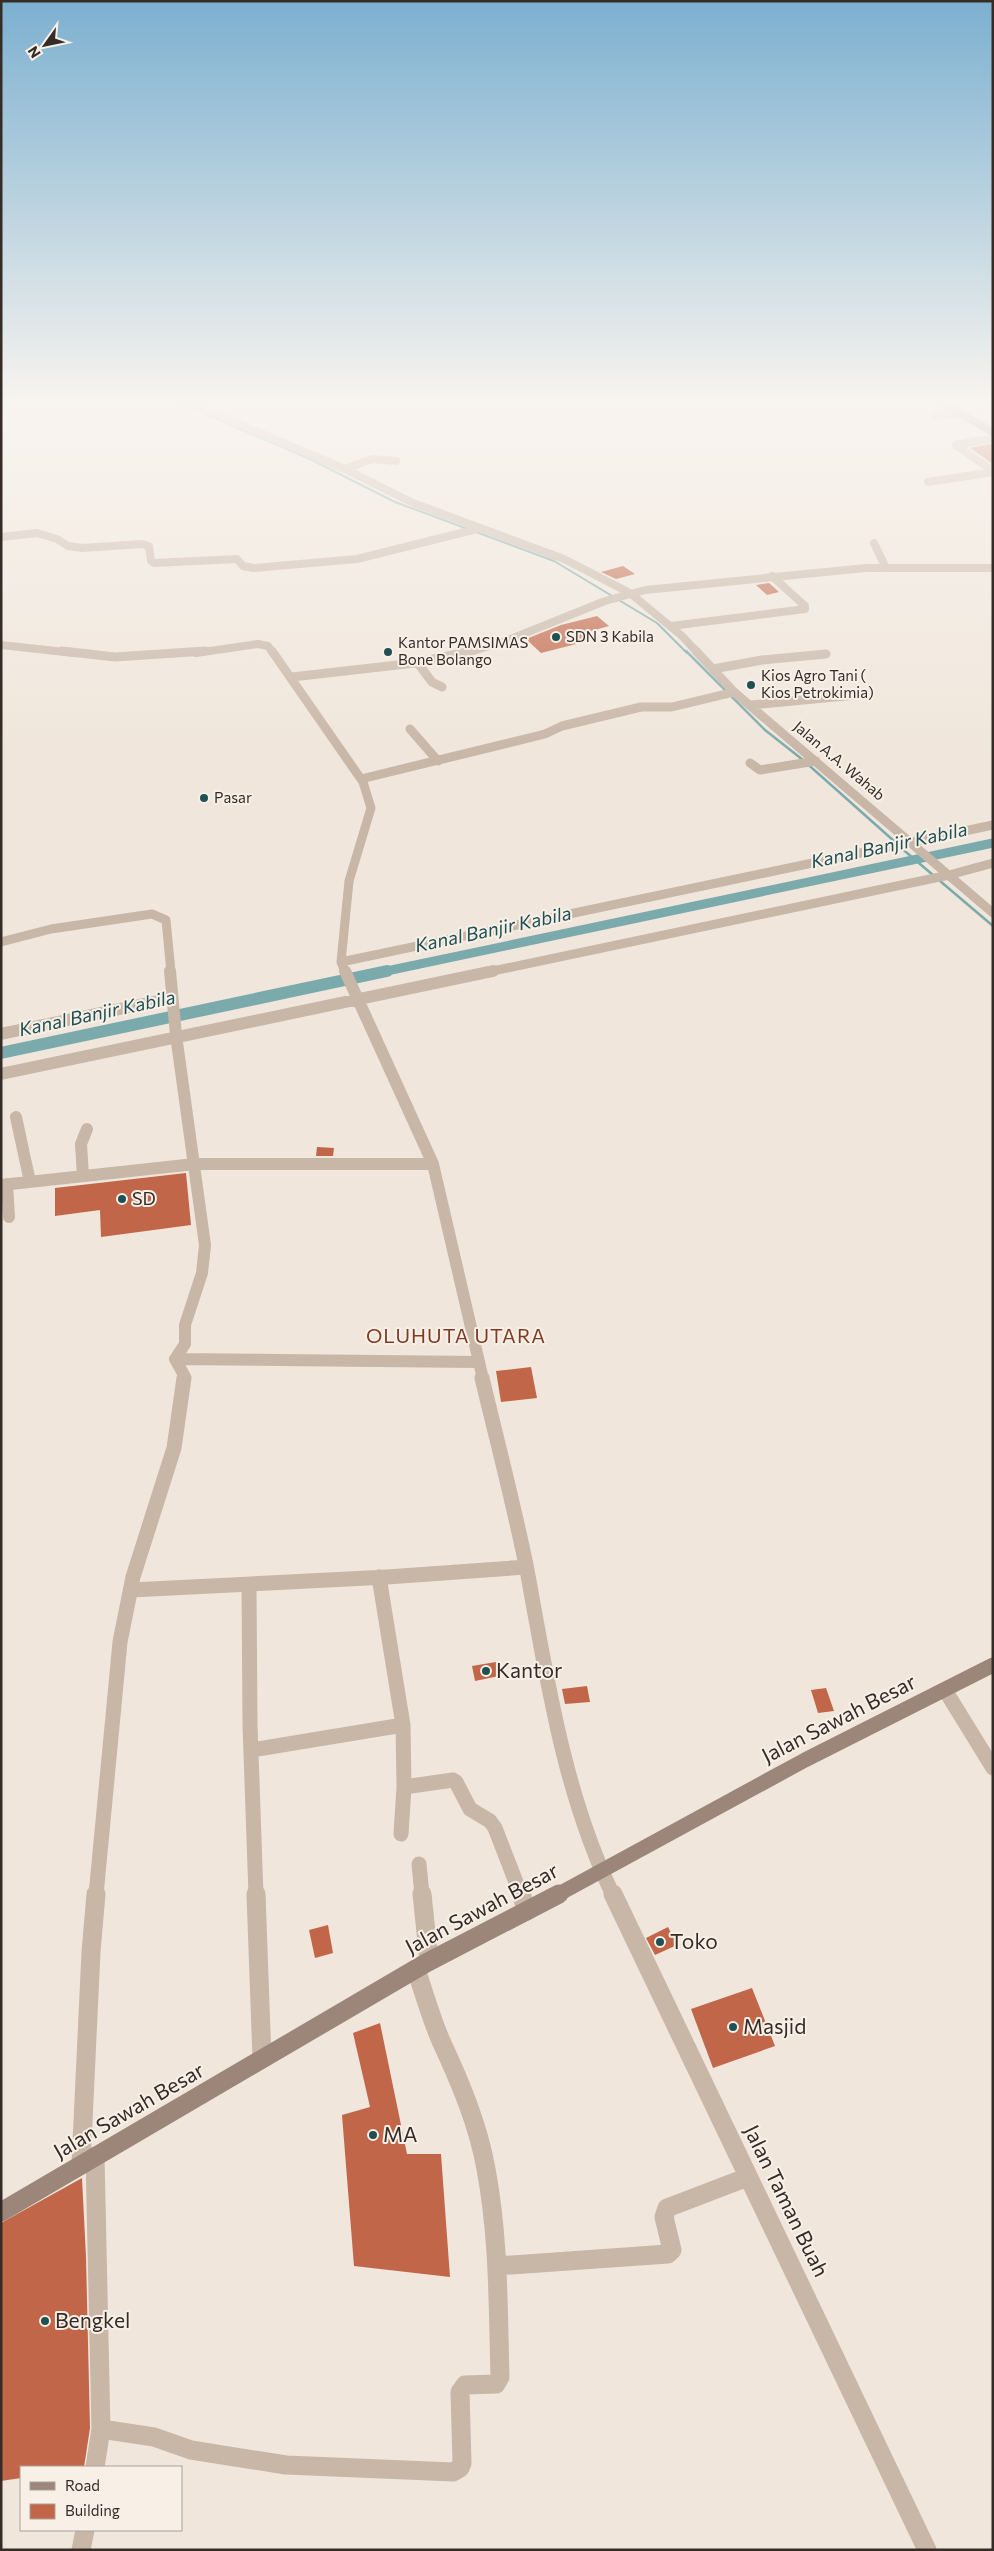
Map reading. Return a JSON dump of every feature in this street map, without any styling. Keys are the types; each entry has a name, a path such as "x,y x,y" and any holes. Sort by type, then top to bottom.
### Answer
{"main road":[{"name":"Jalan Sawah Besar","path":"1,2212 422,1965 602,1872 805,1760 993,1665"}],"street":[{"name":"Jalan A.A. Wahab","path":"451,520 473,530 564,559 626,594 671,626 713,669 729,693 750,705 809,762 915,845 993,913"},
{"path":"1,536 38,533 57,539 64,545 82,548 142,544 149,546 151,560 154,563 237,560 244,566 254,568 358,559 473,530"},
{"path":"874,543 886,568"},
{"path":"292,678 416,662 489,647 612,598 693,583 886,568 993,568"},
{"path":"671,626 804,609 805,606 772,576"},
{"path":"1,645 116,657 187,654 258,644 272,647 362,779 371,808 349,881 342,965 915,845 993,825"},
{"path":"713,669 762,660 826,654"},
{"path":"416,662 432,682 442,687"},
{"path":"362,779 545,734 568,724 648,706 672,707 729,693"},
{"path":"750,705 856,695"},
{"path":"410,728 438,761"},
{"path":"750,763 760,770 809,762"},
{"path":"1,1074 993,863"},
{"path":"1,942 69,926 152,914 161,916 166,920 177,1037 205,1245 202,1273 185,1325 185,1344 175,1359"},
{"name":"Jalan Taman Buah","path":"342,965 433,1164 526,1567 549,1691 569,1773 602,1872 927,2550"},
{"path":"1,1034 173,1002"},
{"path":"16,1118 30,1182"},
{"path":"83,1176 81,1144 87,1129"},
{"path":"9,1217 4,1185 195,1164 433,1164"},
{"path":"175,1359 478,1362"},
{"path":"95,2466 101,2429 88,2160 91,1952 119,1652 131,1590 174,1448 184,1375 175,1359"},
{"path":"131,1590 250,1585 526,1567"},
{"path":"379,1577 403,1725 404,1787 401,1834"},
{"path":"250,1585 250,1725 262,2059"},
{"path":"945,1690 993,1768"},
{"path":"252,1750 403,1725"},
{"path":"404,1787 453,1780 459,1783 467,1804 473,1812 489,1821 499,1837 527,1911"},
{"path":"101,2429 154,2437 192,2450 286,2465 391,2471 457,2470 462,2463 460,2392 466,2385 496,2384 500,2377 496,2241 490,2191 476,2131 460,2080 441,2040 422,1965 419,1864"},
{"path":"497,2266 668,2254 672,2250 664,2217 666,2208 748,2177"},
{"path":"81,2550 85,2531"}],"building":[{"path":"623,566 635,574 616,579 601,572"},
{"path":"769,583 779,592 767,595 756,585"},
{"name":"SDN 3 Kabila","path":"597,616 609,626 584,633 592,640 541,653 526,639 561,625"},
{"path":"317,1147 334,1148 333,1156 316,1156"},
{"name":"SD","path":"186,1173 191,1225 101,1237 100,1210 55,1216 55,1188"},
{"path":"531,1367 537,1398 501,1402 496,1371"},
{"name":"Kantor","path":"496,1662 499,1676 475,1681 472,1666"},
{"path":"587,1686 590,1702 565,1704 562,1689"},
{"path":"826,1688 834,1711 818,1713 811,1690"},
{"path":"328,1925 333,1953 315,1958 309,1930"},
{"name":"Toko","path":"668,1927 677,1945 655,1955 646,1938"},
{"name":"Masjid","path":"752,1988 775,2046 713,2068 691,2009"},
{"name":"MA","path":"380,2023 407,2154 441,2154 450,2277 354,2266 342,2115 370,2107 353,2033"},
{"name":"Bengkel","path":"82,2178 90,2428 84,2466 20,2466 20,2478 1,2481 1,2223"}],"waterway":[{"path":"444,520 554,561 657,623 687,653"},
{"path":"686,651 765,730 803,760 894,841"},
{"name":"Kanal Banjir Kabila","path":"382,972 993,843"},
{"path":"900,847 993,926"},
{"name":"Kanal Banjir Kabila","path":"1,1053 387,971"}],"place":[{"name":"SDN 3 Kabila","path":"556,637"},
{"name":"Kantor PAMSIMAS Bone Bolango","path":"388,652"},
{"name":"Kios Agro Tani ( Kios Petrokimia)","path":"751,685"},
{"name":"Pasar","path":"204,798"},
{"name":"SD","path":"122,1199"},
{"name":"Kantor","path":"486,1671"},
{"name":"Toko","path":"660,1942"},
{"name":"Masjid","path":"733,2027"},
{"name":"MA","path":"373,2135"},
{"name":"Bengkel","path":"45,2321"}],"district":[{"name":"OLUHUTA UTARA","path":"456,1336"}]}
